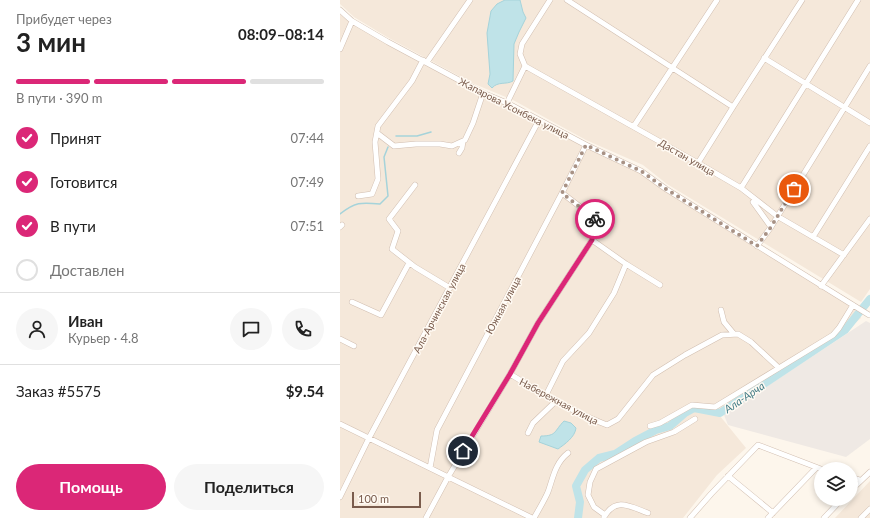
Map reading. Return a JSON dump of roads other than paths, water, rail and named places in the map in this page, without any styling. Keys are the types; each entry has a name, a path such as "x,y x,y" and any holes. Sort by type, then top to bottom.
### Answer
{"street":[{"path":"358,196 372,194 378,179 375,142 378,126 470,0"},
{"path":"507,103 526,66 520,54 522,44 550,0"},
{"path":"567,0 733,107"},
{"path":"634,126 717,0"},
{"path":"698,163 802,0"},
{"path":"740,188 858,0"},
{"name":"Жапарова Усонбека улица","path":"340,10 352,21 388,42 483,93 507,103 586,145 641,171 666,189 869,315"},
{"path":"340,48 352,21"},
{"path":"764,58 870,123"},
{"name":"Дастан улица","path":"526,66 698,163 740,188 777,216 844,255"},
{"path":"757,246 771,227 870,66"},
{"path":"377,133 394,146 416,144 452,146 465,140 473,123 483,93"},
{"name":"Ала-Арчинская улица","path":"340,497 342,488 539,120"},
{"path":"459,153 462,148 463,141"},
{"name":"Южная улица","path":"430,468 436,430 586,145"},
{"path":"813,237 870,146"},
{"path":"415,185 389,219 398,231 392,249 409,263 450,288"},
{"path":"426,518 448,477 510,374 538,323 592,240 596,219 562,193"},
{"path":"746,194 757,206 771,227"},
{"path":"821,286 870,219"},
{"path":"592,240 626,264 660,285"},
{"path":"352,302 381,315 409,263"},
{"path":"546,395 563,361 589,332 614,293 626,264"},
{"path":"650,426 660,423 692,405 715,407 833,335 853,306"},
{"path":"721,310 724,322 734,334 738,334 751,342 779,368"},
{"name":"Набережная улица","path":"510,374 590,419 607,425 618,419 654,375 685,355 722,335 734,334"},
{"path":"340,339 354,346"},
{"path":"528,433 533,423 556,401"},
{"path":"648,512 622,504 616,504 604,517 594,507 588,495 590,482 596,469 646,442 674,432 695,419"},
{"path":"340,424 533,518 548,492 561,458 568,453"},
{"path":"690,518 758,445 814,467"},
{"path":"860,480 870,472"},
{"path":"768,518 814,474"},
{"path":"728,476 773,513"},
{"path":"824,518 835,506"},
{"path":"861,518 870,509"}],"water":[{"path":"505,0 520,0 526,18 514,44 513,81 499,84 492,88 488,84 490,74 487,33 491,11 497,4"},
{"path":"564,421 571,423 576,428 574,434 567,443 558,449 539,442 541,436 553,434"}],"waterway":[{"path":"396,136 417,136 431,132"},
{"path":"340,214 354,205 368,203 380,204 388,196 384,157 388,147"},
{"name":"Ала-Арча","path":"578,518 580,502 576,486 585,470 599,458 615,454 656,430 670,426 685,413 694,408 720,413 845,330 870,299"}]}
